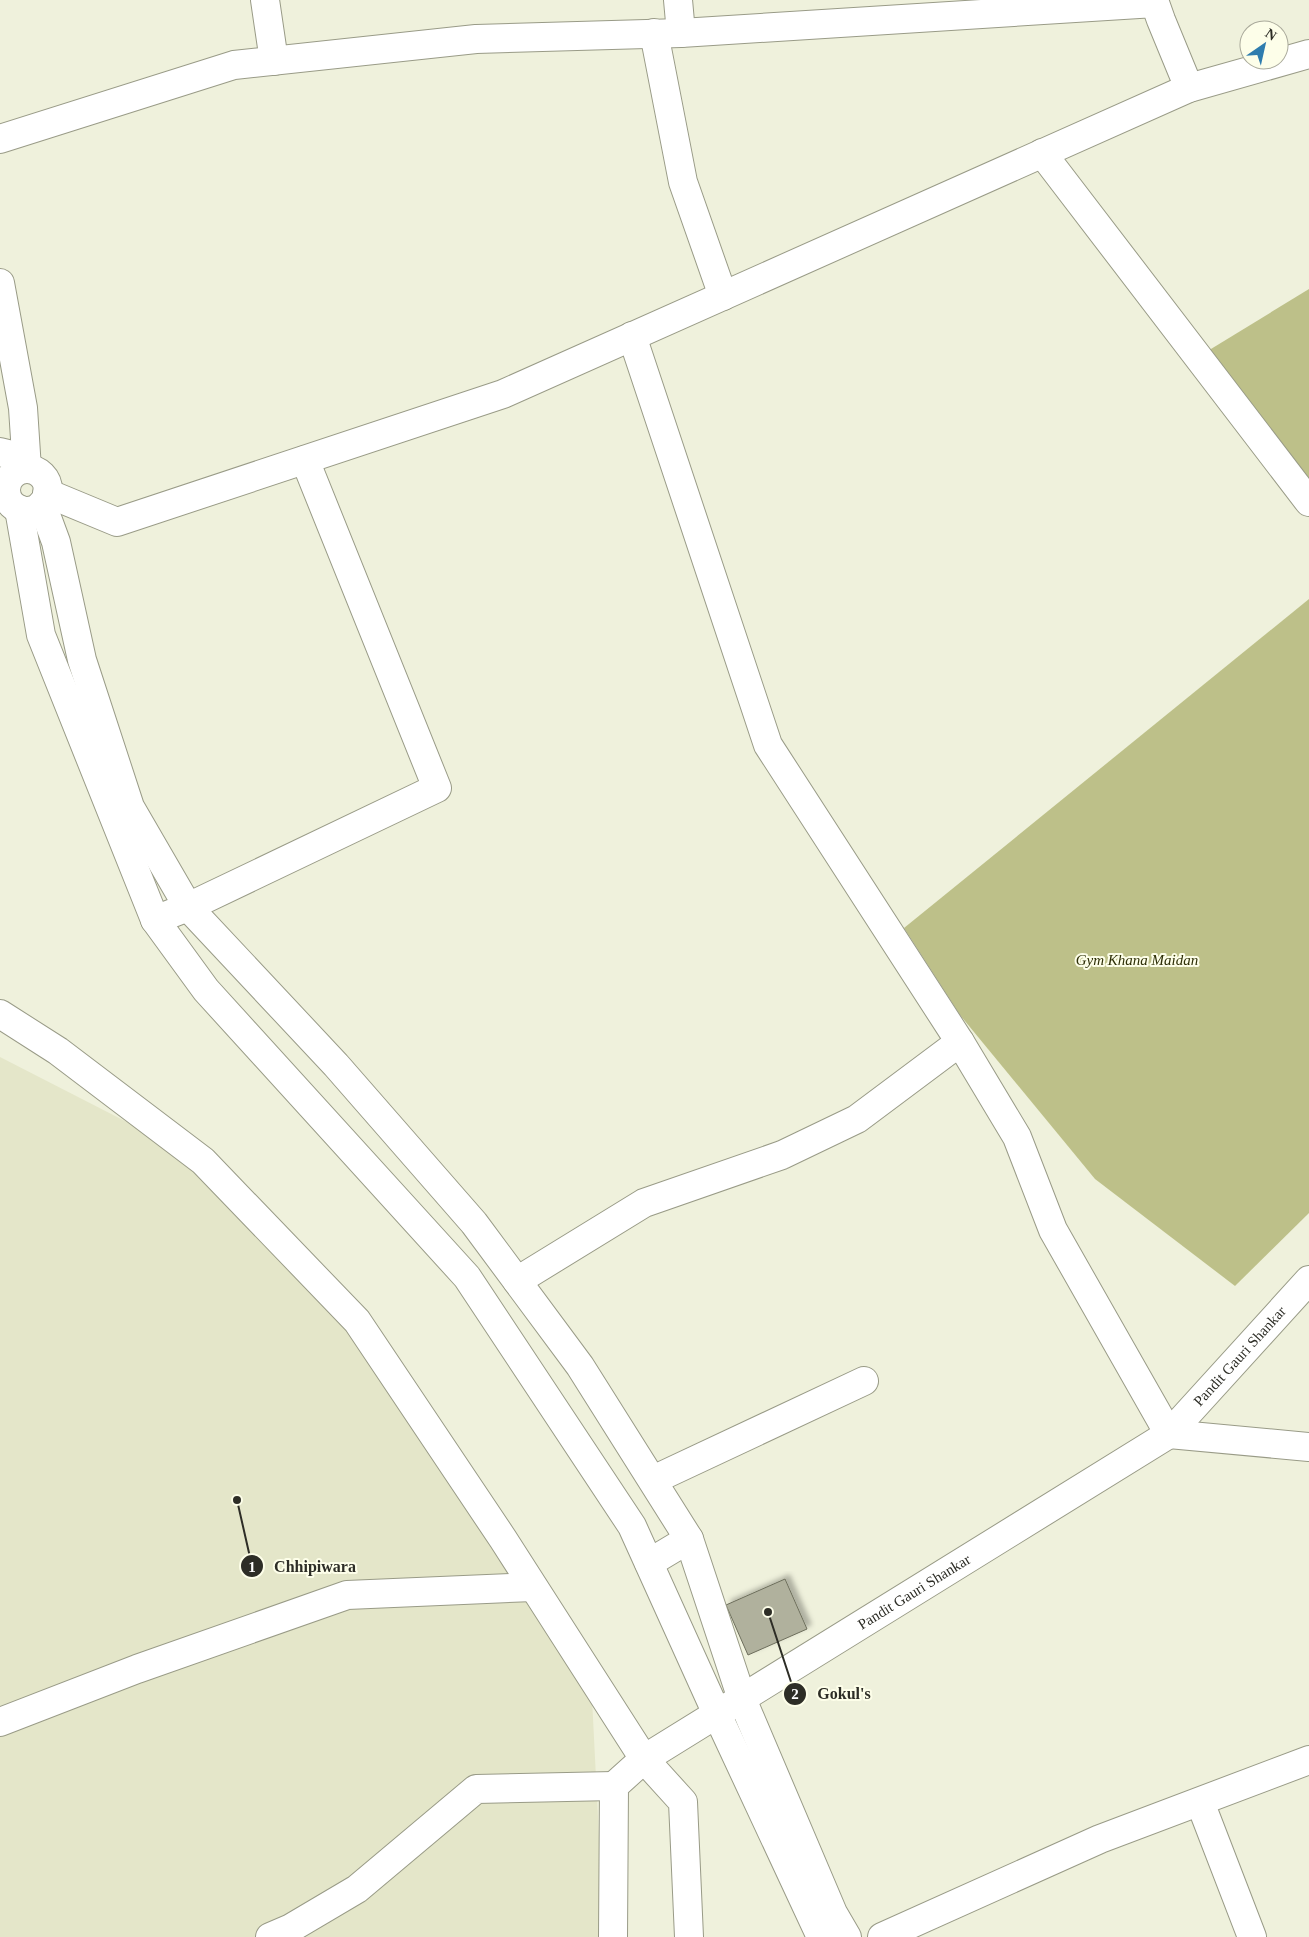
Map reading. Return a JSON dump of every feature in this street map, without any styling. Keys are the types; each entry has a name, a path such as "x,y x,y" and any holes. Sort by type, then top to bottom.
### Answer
{"street":[{"path":"265,0 274,61"},
{"path":"678,0 681,33"},
{"path":"0,139 234,65 476,39 681,33 1052,4 1155,3 1190,88"},
{"path":"654,33 683,182 723,296"},
{"path":"0,282 23,408 17,460 14,473 6,484 7,497 10,503 36,502 117,522 503,394 1190,88 1309,54"},
{"path":"1042,153 1309,502"},
{"path":"632,336 768,745 960,1042 1017,1137 1053,1230 1169,1434 1309,1447"},
{"path":"17,460 40,473 45,479 36,502 41,635 156,920 206,990 467,1277 632,1526 821,1937"},
{"path":"156,920 188,908 437,788 305,460"},
{"path":"36,502 56,542 82,660 130,807 188,908 343,1073 474,1223 580,1366 653,1480 689,1539 742,1699 833,1913 847,1937"},
{"path":"0,1014 58,1051 203,1161 357,1322 498,1531 644,1759 683,1802 689,1937"},
{"path":"516,1281 644,1203 782,1155 857,1119 960,1042"},
{"name":"Pandit Gauri Shankar","path":"614,1786 644,1759 1169,1434 1309,1280"},
{"path":"653,1480 864,1381"},
{"path":"649,1563 689,1539"},
{"path":"0,1722 137,1669 347,1595 533,1587"},
{"path":"882,1937 1100,1839 1309,1760"},
{"path":"270,1937 291,1928 357,1888 476,1789 614,1786 613,1937"},
{"path":"1200,1802 1252,1937"}],"shaded area":[{"path":"0,1057 203,1161 357,1321 591,1678 604,1937 0,1937"}],"green space":[{"path":"1309,289 1309,483 1206,352"},
{"name":"Gym Khana Maidan","path":"1309,599 1309,1213 1235,1286 1095,1179 960,1015 904,928"}],"building":[{"path":"785,1579 807,1629 748,1655 726,1605"}],"place":[{"name":"Chhipiwara","path":"237,1500"},
{"name":"Gokul's","path":"768,1612"}]}
